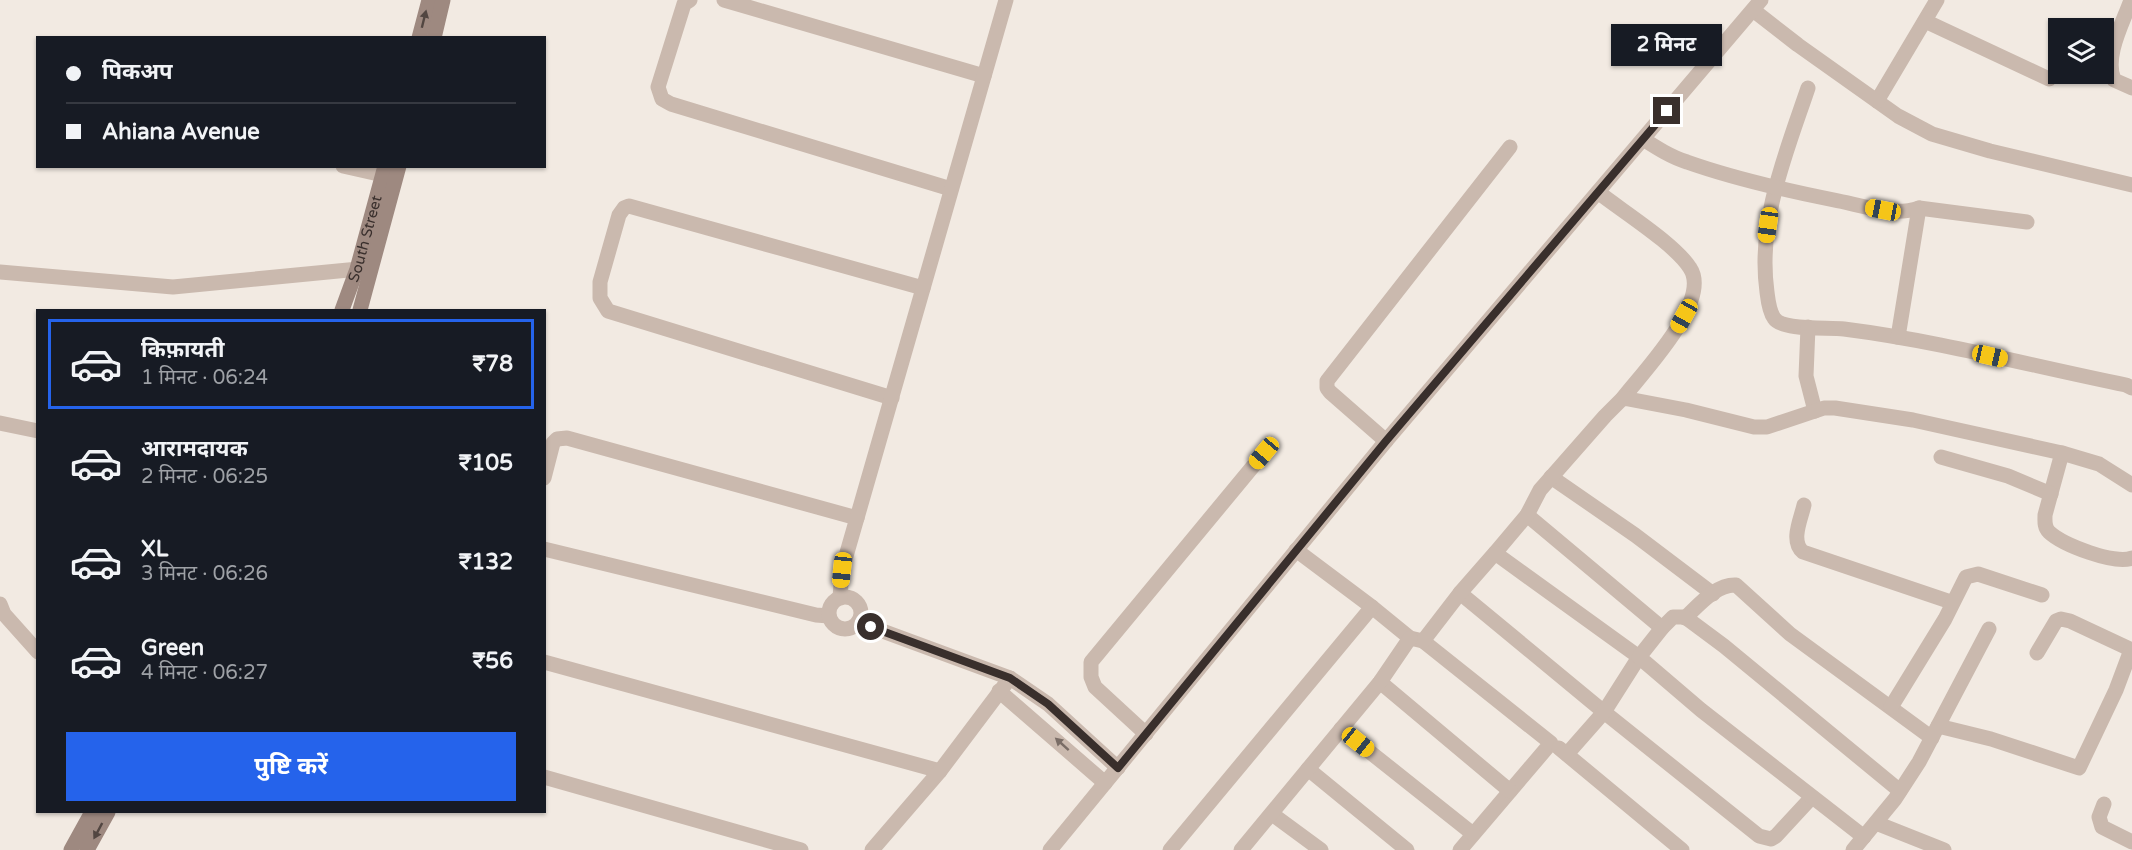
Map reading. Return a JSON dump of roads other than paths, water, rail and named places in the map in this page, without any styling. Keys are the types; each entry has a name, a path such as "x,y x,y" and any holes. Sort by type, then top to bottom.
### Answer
{"street":[{"path":"420,36 429,0"},
{"path":"434,36 443,0"},
{"path":"690,0 684,4 658,87 662,99 671,104 951,189"},
{"path":"724,0 984,76"},
{"path":"840,598 842,570 1006,0"},
{"path":"1877,101 1937,0"},
{"path":"2129,1 2111,62 2111,73 2114,81 2132,88"},
{"path":"1050,850 1386,441 1757,5 1798,45 1877,101 1932,134 2132,185"},
{"path":"1925,21 2048,80"},
{"path":"1808,88 1776,188 1765,244 1765,280 1770,310 1778,323 1787,326 1844,329 1936,344 2132,388"},
{"path":"1643,139 1687,162 1776,188 1883,210 1908,212 1919,208 2026,222"},
{"path":"1386,441 1330,392 1327,388 1328,381 1510,147"},
{"path":"359,168 384,171"},
{"path":"360,309 364,269 398,168"},
{"name":"South Street","path":"343,309 364,269 384,171"},
{"path":"1241,850 1380,682 1527,515 1540,489 1623,398 1676,329 1692,302 1695,286 1690,268 1674,250 1598,192"},
{"path":"892,398 608,311 600,298 600,282 619,215 624,208 629,206 923,288"},
{"path":"1898,338 1919,208"},
{"path":"0,272 173,287 364,269"},
{"path":"1808,327 1806,376 1815,411"},
{"path":"1623,398 1686,410 1754,427 1774,425 1824,408 1913,420 2062,453 2099,464 2132,484"},
{"path":"0,423 36,431"},
{"path":"546,470 553,443 557,439 567,438 857,518"},
{"path":"1146,734 1095,687 1091,677 1091,662 1264,453"},
{"path":"2062,453 2045,515 2044,524 2047,531 2080,548 2114,560 2132,558"},
{"path":"1941,457 2008,476 2050,494"},
{"path":"1551,477 1635,535 1713,594"},
{"path":"1804,505 1797,536 1799,548 1803,552 1952,602"},
{"path":"1527,515 1662,628"},
{"path":"546,549 816,615 829,616"},
{"path":"1296,550 1567,754 1683,850"},
{"path":"1495,552 1639,657 1701,710 1864,837"},
{"path":"1891,707 1945,619 1966,577 1978,574 2042,595"},
{"path":"1685,618 1713,594 1724,587 1736,585 1790,634 1891,707 1935,732 1991,739 2079,768 2116,690 2131,650 2070,621 2061,620 2056,621 2037,653"},
{"path":"1460,593 1759,836 1765,838 1776,836 1812,797"},
{"path":"840,598 851,598 856,601 861,611 858,622 854,626 841,628 829,616 831,605 840,598"},
{"path":"1170,850 1372,607"},
{"path":"0,630 2,609"},
{"path":"2,609 36,650"},
{"path":"1567,754 1604,712 1639,657 1662,628 1673,617 1685,618 1724,646 1900,791"},
{"path":"858,622 1010,678 1048,704 1118,768"},
{"path":"1853,850 1900,791 1919,762 1989,629"},
{"path":"546,663 940,771"},
{"path":"872,850 940,771 1010,678"},
{"path":"1380,682 1510,791"},
{"path":"999,691 1105,783"},
{"path":"1341,729 1473,834"},
{"path":"1460,850 1551,743"},
{"path":"1308,769 1407,850"},
{"path":"546,778 801,850"},
{"path":"2104,804 2099,817 2102,827 2132,842"},
{"path":"71,850 91,813"},
{"path":"87,850 107,813"},
{"path":"1272,814 1320,850"},
{"path":"1876,823 1944,850"}]}
